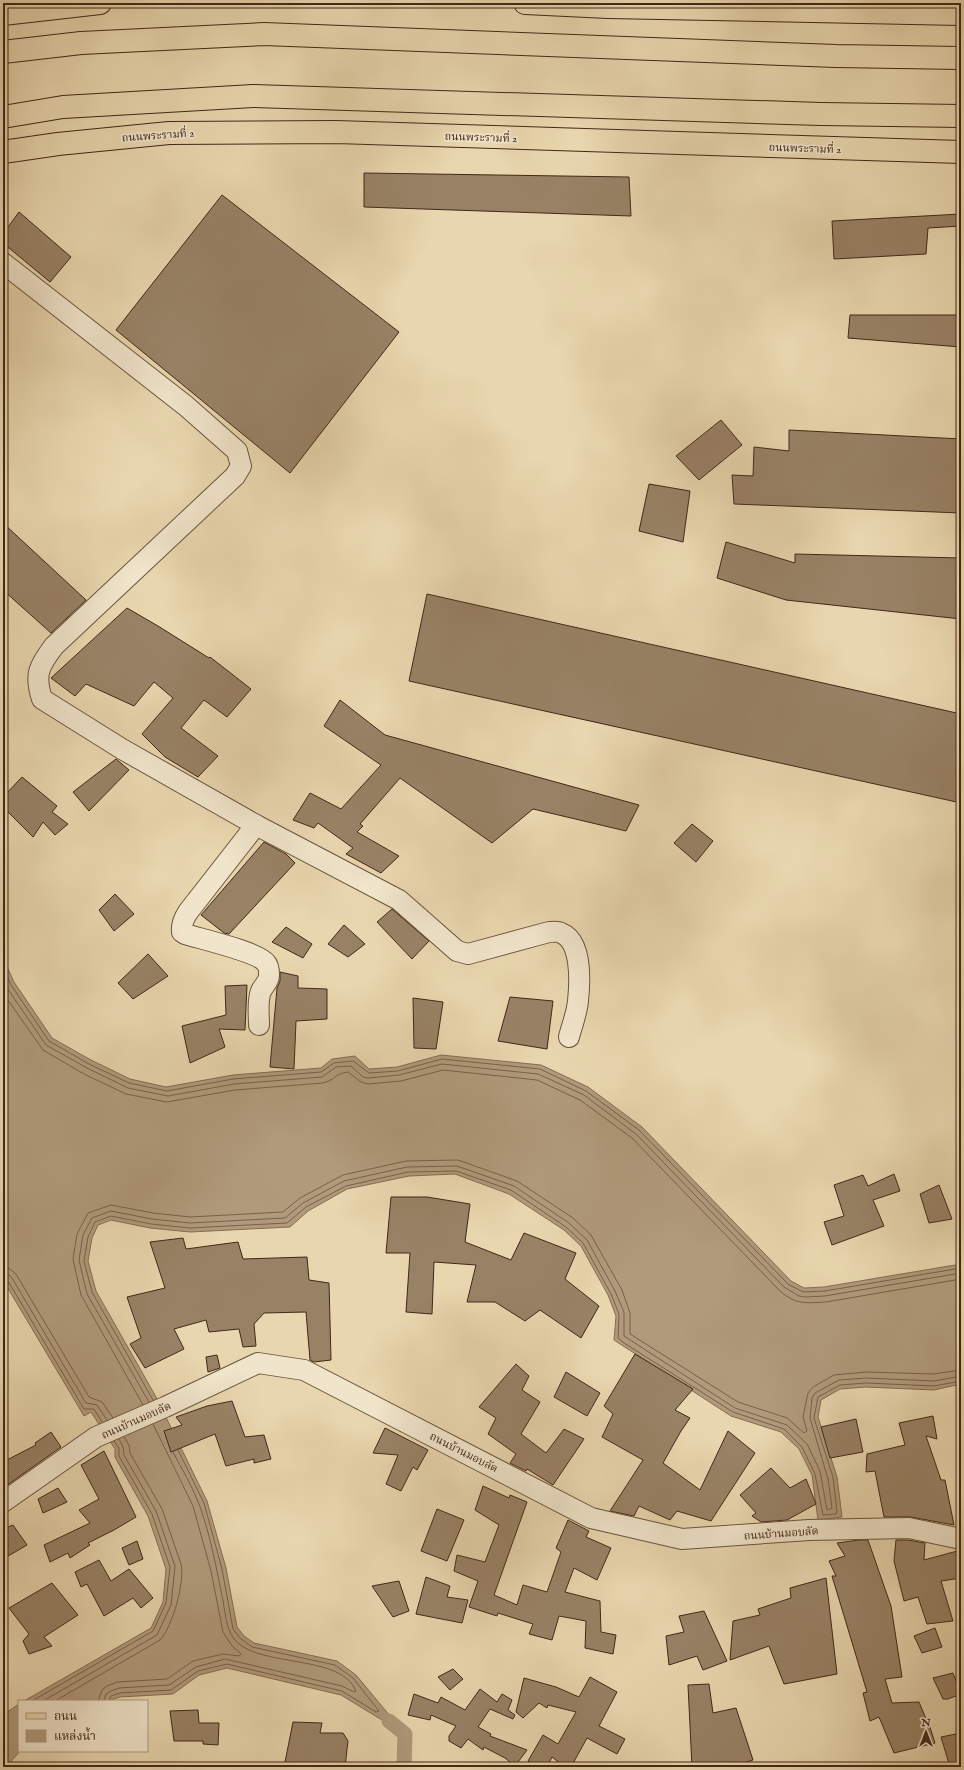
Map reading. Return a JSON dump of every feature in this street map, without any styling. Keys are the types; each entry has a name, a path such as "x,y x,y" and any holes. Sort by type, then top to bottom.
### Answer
{"main road":[{"path":"3,14 100,3"},
{"path":"525,3 608,7 937,8 961,14"},
{"path":"3,52 81,43 264,34 836,56 961,58"},
{"path":"3,117 63,107 254,96 821,114 961,116"},
{"name":"ถนนพระรามที่ 2","path":"3,152 58,144 169,133 336,132 961,152"}],"street":[{"path":"3,263 186,406 237,451 241,466 236,476 54,646 40,666 38,686 42,699 122,749 256,825 399,900 458,951 468,954 549,932 560,932 570,939 576,950 578,971 578,1002 569,1037"},
{"path":"256,825 188,912 184,919 182,932 247,953 262,959 266,963 269,978 261,991 259,1001 259,1025"},
{"name":"ถนนบ้านมอบลัด","path":"3,1502 96,1437 258,1364 304,1370 591,1518 682,1539 809,1530 909,1528 961,1539"}],"water":[{"path":"3,958 14,982 52,1038 91,1060 130,1079 166,1087 233,1075 321,1068 332,1059 355,1056 369,1069 397,1067 441,1055 541,1065 588,1087 642,1127 791,1281 804,1288 824,1287 961,1264 961,1384 934,1390 866,1387 840,1389 821,1400 818,1417 837,1477 842,1517 818,1520 812,1475 799,1449 781,1432 731,1416 614,1340 616,1316 608,1295 581,1246 564,1230 509,1194 455,1174 409,1176 347,1189 308,1211 290,1227 190,1232 150,1228 111,1220 98,1225 92,1238 88,1261 96,1291 156,1397 207,1501 226,1568 237,1627 244,1636 254,1643 337,1661 356,1675 405,1734 341,1695 227,1668 199,1675 173,1694 120,1697 111,1700 26,1700 151,1628 163,1602 166,1569 148,1516 115,1457 115,1449 91,1412 84,1416 3,1280"},
{"path":"18,1705 19,1752 6,1767 3,1767 3,1715"}],"building":[{"path":"364,173 629,177 631,216 364,207"},
{"path":"222,195 399,332 290,473 116,330"},
{"path":"19,212 71,257 50,282 3,243 3,234"},
{"path":"961,214 961,226 928,228 926,254 834,259 832,221"},
{"path":"850,315 961,315 961,347 848,338"},
{"path":"721,420 742,445 699,480 676,456"},
{"path":"789,430 961,439 961,513 734,504 732,475 753,476 754,447 789,451"},
{"path":"649,484 690,491 683,542 639,531"},
{"path":"3,523 86,600 51,633 3,590"},
{"path":"726,542 795,563 795,554 961,558 961,619 786,600 717,578"},
{"path":"427,594 961,714 961,803 409,681"},
{"path":"127,608 209,658 210,657 251,689 227,717 204,700 181,728 218,756 198,777 165,757 142,734 173,698 154,682 134,706 86,684 75,696 51,678"},
{"path":"340,700 385,735 639,805 626,831 533,809 492,843 400,778 360,824 363,826 357,832 399,856 381,873 346,854 353,848 318,823 314,828 293,820 310,793 341,809 381,765 324,726"},
{"path":"116,759 129,770 89,811 73,792"},
{"path":"22,777 57,806 52,812 68,824 55,835 43,822 33,837 3,807 3,797"},
{"path":"692,824 713,841 696,862 674,843"},
{"path":"264,842 286,854 295,863 229,934 224,933 201,915"},
{"path":"115,894 134,914 114,931 99,910"},
{"path":"392,909 429,941 412,959 377,922"},
{"path":"344,925 365,944 348,957 328,944"},
{"path":"286,927 312,944 303,958 272,942"},
{"path":"148,954 168,976 133,999 118,983"},
{"path":"280,972 298,976 298,988 327,989 327,1019 296,1021 294,1069 270,1067 277,988 280,981"},
{"path":"247,985 245,1030 219,1029 225,1047 190,1063 182,1026 226,1015 225,986"},
{"path":"510,997 553,1001 547,1049 498,1041"},
{"path":"413,998 443,1002 436,1049 414,1048"},
{"path":"894,1174 900,1191 873,1200 884,1226 832,1245 824,1222 844,1216 834,1185 863,1175 868,1186"},
{"path":"939,1185 952,1219 929,1223 920,1194"},
{"path":"391,1197 427,1197 470,1204 465,1242 511,1260 524,1233 576,1253 565,1279 599,1306 581,1338 540,1310 525,1321 495,1302 467,1302 476,1265 434,1262 432,1314 406,1312 410,1253 386,1253"},
{"path":"183,1238 186,1249 238,1242 243,1259 307,1257 309,1280 329,1283 331,1360 314,1362 310,1360 306,1312 264,1313 254,1324 256,1346 243,1347 239,1329 209,1332 206,1320 174,1329 184,1349 145,1368 130,1344 141,1338 127,1297 165,1288 150,1242"},
{"path":"635,1354 693,1389 675,1410 690,1418 663,1463 700,1490 728,1431 755,1453 711,1521 677,1511 670,1520 639,1506 634,1516 610,1511 643,1460 602,1437 613,1414 604,1406"},
{"path":"217,1355 220,1368 208,1372 206,1357"},
{"path":"516,1364 529,1376 522,1390 540,1402 521,1434 546,1453 564,1429 584,1439 553,1485 527,1469 526,1471 510,1463 516,1454 488,1434 496,1418 479,1407"},
{"path":"566,1372 600,1393 587,1416 554,1397"},
{"path":"232,1401 245,1437 264,1435 271,1459 254,1463 254,1459 226,1466 215,1434 171,1452 164,1431 182,1425 176,1417 207,1406"},
{"path":"933,1416 937,1439 926,1436 941,1480 945,1480 954,1525 911,1517 884,1517 875,1471 866,1472 867,1454 905,1445 899,1423"},
{"path":"856,1419 863,1452 830,1458 821,1427"},
{"path":"385,1428 428,1450 417,1470 413,1467 401,1491 386,1484 398,1455 373,1453"},
{"path":"51,1432 61,1447 3,1488 3,1462 36,1445 35,1443"},
{"path":"104,1451 136,1517 88,1543 90,1545 70,1558 68,1553 50,1562 44,1545 90,1523 79,1510 99,1499 81,1465"},
{"path":"771,1468 790,1488 806,1479 816,1504 787,1520 761,1522 752,1516 756,1513 740,1495"},
{"path":"483,1486 509,1498 510,1495 527,1502 494,1595 517,1605 523,1585 547,1592 561,1552 556,1548 568,1520 589,1531 586,1537 611,1548 597,1580 574,1568 565,1592 600,1601 601,1632 616,1635 613,1654 585,1648 586,1621 559,1616 552,1640 529,1634 533,1624 498,1613 497,1616 469,1607 478,1581 454,1571 457,1555 485,1562 499,1525 475,1510"},
{"path":"58,1488 67,1502 43,1513 38,1499"},
{"path":"437,1509 464,1520 447,1561 421,1551"},
{"path":"13,1525 27,1545 3,1559 3,1529"},
{"path":"868,1540 891,1606 902,1677 885,1679 892,1703 919,1702 928,1721 935,1743 894,1753 879,1717 870,1721 863,1693 867,1692 832,1576 836,1576 829,1561 845,1556 837,1543"},
{"path":"896,1540 908,1540 925,1543 924,1560 961,1550 961,1578 941,1581 953,1621 927,1624 918,1597 904,1601 894,1561"},
{"path":"137,1541 143,1559 129,1565 122,1548"},
{"path":"99,1560 111,1581 129,1569 153,1598 141,1608 133,1598 104,1616 87,1584 81,1587 75,1572"},
{"path":"426,1577 450,1586 447,1597 468,1600 462,1623 416,1614"},
{"path":"826,1578 837,1674 784,1684 769,1646 730,1660 733,1621 760,1615 758,1609 791,1598 790,1588"},
{"path":"399,1581 409,1611 393,1617 372,1586"},
{"path":"52,1583 78,1615 44,1637 52,1646 29,1654 23,1641 29,1634 9,1608"},
{"path":"704,1611 727,1661 703,1670 697,1656 669,1665 666,1636 684,1632 679,1616"},
{"path":"935,1628 942,1647 922,1653 914,1636"},
{"path":"453,1669 463,1679 450,1690 438,1677"},
{"path":"953,1673 961,1694 948,1699 943,1699 933,1678"},
{"path":"590,1677 617,1692 599,1726 625,1739 617,1754 587,1738 571,1767 565,1767 552,1757 547,1767 538,1767 528,1761 543,1735 558,1744 576,1712 548,1705 547,1708 539,1703 523,1718 516,1712 524,1678 556,1687 579,1697"},
{"path":"709,1684 713,1713 736,1708 753,1760 731,1767 692,1767 688,1685"},
{"path":"480,1689 497,1702 502,1694 512,1700 508,1710 515,1715 513,1719 490,1709 478,1727 491,1734 490,1736 527,1750 515,1766 505,1758 484,1747 483,1750 468,1739 461,1748 449,1741 449,1736 456,1726 431,1715 430,1720 408,1715 414,1694 438,1703 441,1697 465,1710"},
{"path":"198,1710 199,1723 219,1723 218,1745 203,1744 203,1741 174,1741 170,1711"},
{"path":"293,1722 322,1723 320,1733 343,1733 348,1741 345,1767 284,1767"},
{"path":"961,1733 961,1767 950,1767 941,1737"}],"waterway":[{"path":"389,1721 405,1734 404,1767"}]}
